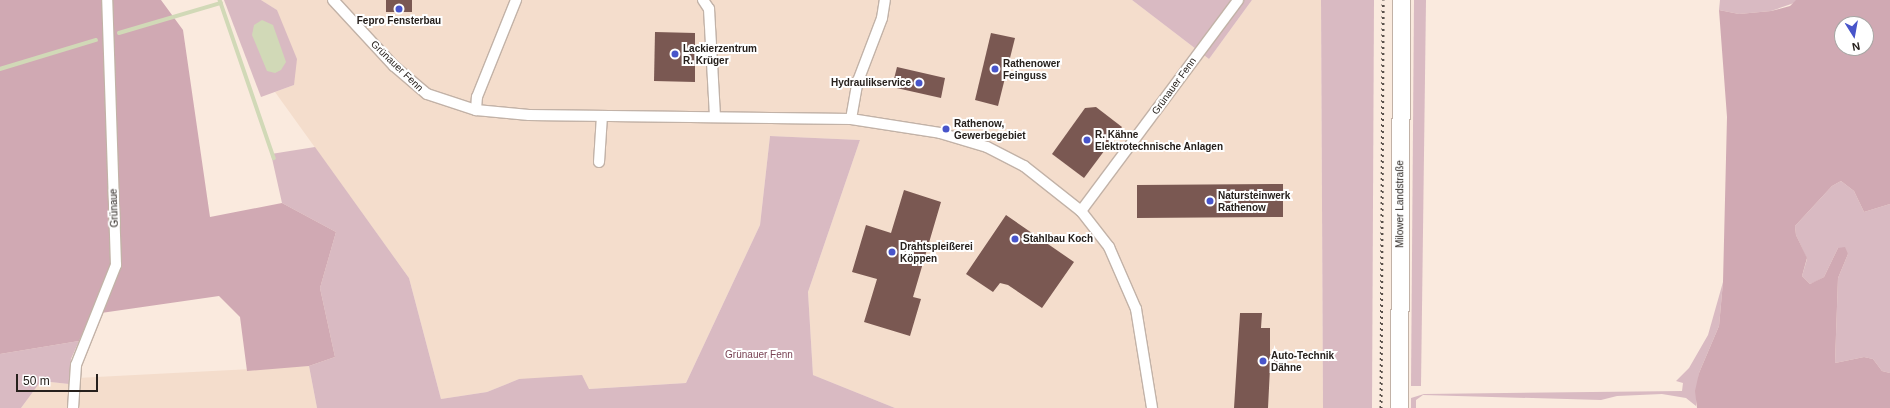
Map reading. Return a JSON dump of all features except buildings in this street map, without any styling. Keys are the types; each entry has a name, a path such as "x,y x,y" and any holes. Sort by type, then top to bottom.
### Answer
{"main road":[{"name":"Milower Landstraße","path":"1399,408 1401,0"}],"street":[{"name":"Grünaue","path":"73,408 76,365 116,265 107,0"},
{"name":"Grünauer Fenn","path":"333,0 394,66 427,94 476,110 602,116 851,119 933,131 987,147 1024,166 1081,211 1109,247 1126,283 1141,332 1152,408"},
{"path":"476,110 477,97 516,0"},
{"path":"703,0 710,9 715,117"},
{"path":"851,119 858,81 882,18 885,0"},
{"name":"Grünauer Fenn","path":"1081,211 1238,0"},
{"path":"599,162 602,116"}],"shaded area":[{"path":"0,0 102,0 113,265 79,341 0,354"},
{"path":"111,0 161,0 183,30 210,217 282,203 336,232 320,288 335,357 309,366 247,371 240,317 219,296 101,313 120,266"},
{"path":"261,0 1132,0 1209,59 1252,0 1321,0 1323,408 895,408 813,375 808,292 860,140 770,136 760,225 686,383 588,389 519,379 487,392 441,399 409,278 275,92 294,85 277,10"},
{"path":"1796,0 1890,0 1890,204 1864,212 1854,191 1841,181 1832,186 1795,226 1796,235 1807,258 1802,276 1810,284 1824,277 1838,248 1845,247 1848,254 1838,278 1835,363 1864,357 1873,359 1882,371 1890,373 1890,408 1697,408 1695,391 1699,373 1719,326 1723,282 1727,117 1719,10 1739,14 1771,11 1790,6"},
{"path":"262,20 273,25 286,62 281,70 275,73 267,71 252,35 254,25"},
{"path":"309,366 317,408 78,408 77,378"},
{"path":"41,381 69,384 70,408 21,408"}],"green space":[{"path":"224,0 261,0 277,10 297,59 294,85 261,97"},
{"path":"1132,0 1252,0 1209,59"},
{"path":"1321,0 1374,0 1372,408 1323,408"},
{"path":"1414,0 1426,0 1421,386 1411,386"},
{"path":"1720,0 1796,0 1797,2 1771,11 1739,14 1719,10"},
{"path":"770,136 860,140 808,292 813,375 895,408 317,408 309,366 335,357 320,288 336,232 282,203 271,154 315,147 409,278 441,399 487,392 519,379 582,375 589,389 686,383 760,225"},
{"path":"1841,181 1854,191 1864,212 1890,204 1890,373 1882,371 1873,359 1864,357 1835,363 1838,278 1848,254 1838,248 1824,277 1815,282 1810,284 1802,276 1807,259 1796,235 1795,226 1832,186"},
{"path":"1723,282 1719,326 1699,373 1696,406 1686,398 1662,394 1617,396 1601,400 1423,395 1416,400 1416,408 1411,408 1411,398 1424,394 1682,391 1683,383 1676,381 1689,368 1708,335"},
{"path":"79,341 71,359 69,384 41,381 21,408 0,408 0,354"}],"waterway":[{"path":"220,0 274,158"},
{"path":"119,33 221,3"},
{"path":"0,69 96,40"}],"railway":[{"path":"1381,408 1383,0"}],"place":[{"name":"Fepro Fensterbau","path":"399,9"},
{"name":"Lackierzentrum R. Krüger","path":"675,54"},
{"name":"Rathenower Feinguss","path":"995,69"},
{"name":"Hydraulikservice","path":"919,83"},
{"name":"Rathenow, Gewerbegebiet","path":"946,129"},
{"name":"R. Kähne Elektrotechnische Anlagen","path":"1087,140"},
{"name":"Natursteinwerk Rathenow","path":"1210,201"},
{"name":"Stahlbau Koch","path":"1015,239"},
{"name":"Drahtspleißerei Köppen","path":"892,252"},
{"name":"Auto-Technik Dähne","path":"1263,361"}]}
